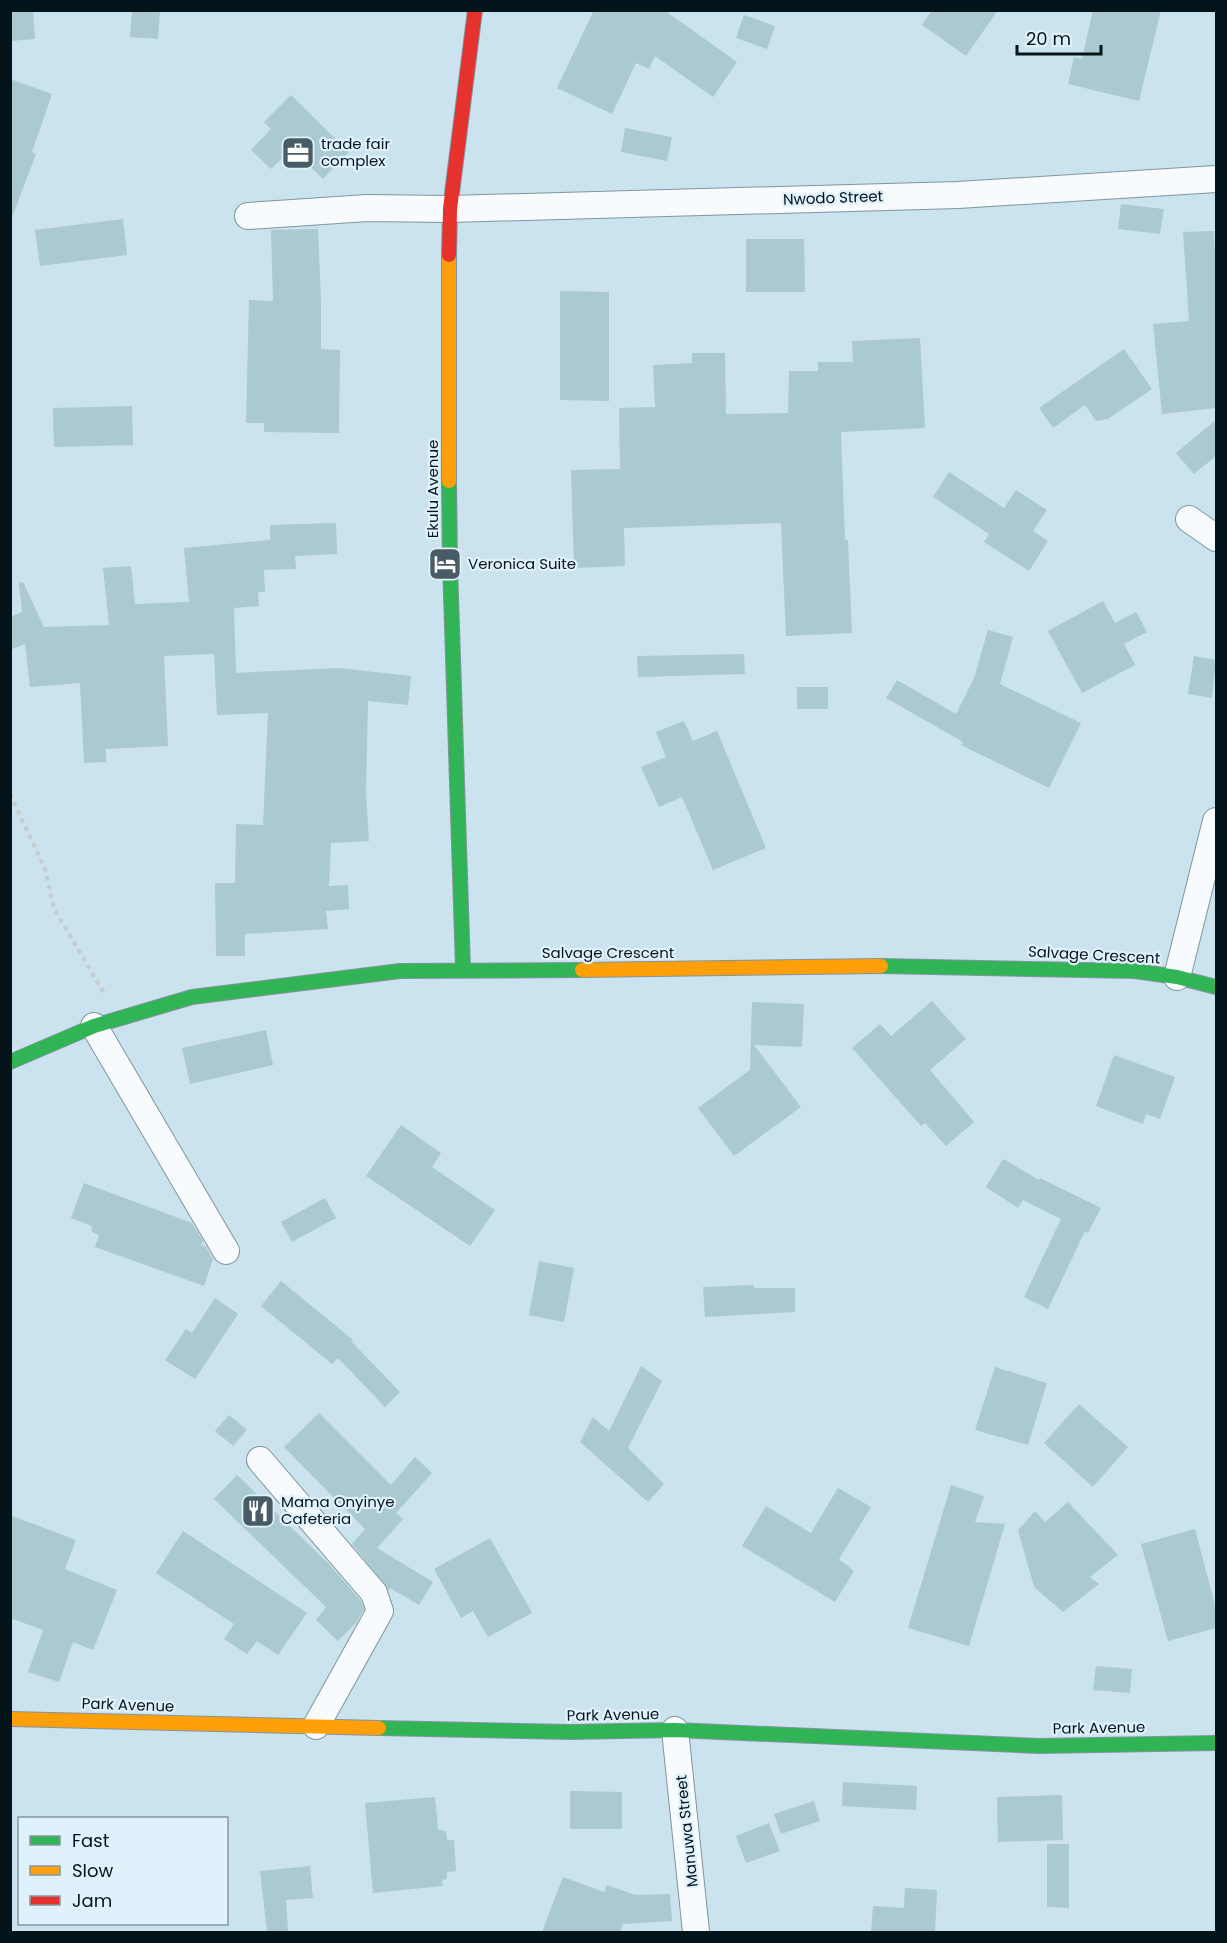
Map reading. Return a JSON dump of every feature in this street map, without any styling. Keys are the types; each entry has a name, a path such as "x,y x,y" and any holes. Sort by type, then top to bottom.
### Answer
{"main road":[{"name":"Ekulu Avenue","path":"463,969 450,564 448,348 450,209 475,10"},
{"name":"Salvage Crescent","path":"10,1062 94,1026 192,997 400,971 680,970 912,965 1135,971 1177,977 1216,987"},
{"name":"Park Avenue","path":"10,1719 465,1731 675,1730 1039,1746 1216,1743"}],"street":[{"name":"Nwodo Street","path":"248,216 367,208 450,209 958,195 1216,179"},
{"path":"1189,519 1216,538"},
{"path":"1177,977 1216,821"},
{"path":"94,1026 226,1251"},
{"path":"260,1460 374,1593 380,1611 316,1726"},
{"name":"Manuwa Street","path":"675,1730 696,1932"}],"path":[{"path":"10,794 45,869 54,909 119,1018"}],"building":[{"path":"10,10 33,10 35,39 10,41"},
{"path":"132,10 160,10 158,39 130,37"},
{"path":"594,10 664,10 737,62 713,97 655,56 649,69 636,63 612,114 557,88"},
{"path":"932,10 998,10 966,56 922,25"},
{"path":"1093,10 1161,10 1139,101 1068,84 1074,57 1082,59"},
{"path":"744,15 775,26 767,49 736,38"},
{"path":"10,79 52,94 32,152 36,154 13,215 10,215"},
{"path":"291,95 349,152 323,179 292,149 271,169 251,150 271,129 264,122"},
{"path":"625,128 672,137 667,161 621,152"},
{"path":"1121,204 1164,209 1160,234 1118,229"},
{"path":"123,219 127,255 40,266 35,230"},
{"path":"318,229 321,349 340,350 339,433 264,432 264,423 246,423 249,300 273,301 271,230"},
{"path":"1214,231 1216,408 1162,414 1153,324 1189,321 1183,232"},
{"path":"746,239 804,239 805,292 746,292"},
{"path":"560,291 609,292 609,401 560,400"},
{"path":"920,338 925,428 841,432 845,540 848,540 852,633 786,636 781,523 624,528 625,566 574,568 571,470 620,469 619,408 655,407 653,365 692,363 692,353 725,353 726,414 788,413 789,371 818,371 818,362 853,362 852,341"},
{"path":"1124,349 1152,389 1108,419 1096,421 1085,405 1053,428 1039,408"},
{"path":"132,406 133,445 54,447 53,408"},
{"path":"1216,420 1216,456 1194,474 1176,453"},
{"path":"949,472 1004,508 1016,490 1047,510 1033,531 1048,541 1029,571 984,542 989,534 933,497"},
{"path":"336,523 337,554 295,556 296,569 264,570 265,592 258,592 259,606 234,608 236,673 338,668 411,676 408,705 368,701 366,793 369,841 331,843 329,886 348,885 349,909 326,911 328,929 245,934 245,956 216,956 215,883 235,883 236,824 263,825 268,713 217,715 214,654 164,656 168,746 106,749 106,762 84,763 80,683 30,687 25,644 10,650 10,617 22,612 19,583 23,582 44,627 109,625 103,568 131,566 135,604 189,602 184,548 270,540 270,525"},
{"path":"1103,601 1115,623 1136,612 1147,632 1124,644 1135,665 1082,693 1048,631"},
{"path":"988,630 1013,637 1000,684 1081,723 1049,788 961,745 963,742 886,698 897,680 956,714 974,678"},
{"path":"744,654 745,674 638,677 637,656"},
{"path":"1194,656 1216,660 1212,698 1188,694"},
{"path":"797,687 828,687 828,709 797,709"},
{"path":"684,721 693,741 717,731 766,848 713,870 682,797 659,807 641,767 666,757 656,732"},
{"path":"932,1001 966,1039 930,1070 974,1122 946,1146 925,1123 921,1126 852,1048 880,1024 891,1036"},
{"path":"752,1002 804,1004 802,1047 754,1045 801,1107 734,1156 698,1108 750,1070"},
{"path":"266,1030 273,1065 190,1084 182,1048"},
{"path":"1114,1055 1175,1077 1160,1119 1146,1114 1143,1124 1096,1106"},
{"path":"401,1125 441,1153 432,1167 495,1210 470,1246 366,1176"},
{"path":"1003,1159 1039,1180 1040,1178 1101,1208 1088,1233 1085,1231 1048,1309 1024,1297 1061,1219 1023,1200 1018,1208 986,1187"},
{"path":"84,1183 192,1223 203,1241 201,1245 206,1247 213,1259 204,1286 95,1247 99,1235 92,1232 92,1226 71,1218"},
{"path":"325,1198 336,1218 292,1242 281,1222"},
{"path":"539,1261 574,1268 564,1322 529,1315"},
{"path":"281,1281 353,1340 351,1341 400,1392 385,1407 338,1358 332,1364 261,1306"},
{"path":"754,1285 754,1288 795,1288 795,1312 705,1317 703,1287"},
{"path":"215,1298 238,1314 195,1379 165,1360 186,1329 192,1333"},
{"path":"641,1366 662,1381 628,1448 664,1484 648,1502 580,1442 593,1417 609,1431"},
{"path":"995,1367 1047,1383 1028,1445 975,1430"},
{"path":"1079,1404 1128,1447 1093,1487 1044,1443"},
{"path":"319,1413 391,1485 415,1457 432,1473 396,1513 403,1519 377,1548 433,1582 419,1605 390,1588 389,1590 352,1544 365,1529 284,1447"},
{"path":"229,1415 247,1430 233,1446 215,1431"},
{"path":"237,1475 329,1564 361,1601 364,1609 356,1623 338,1641 316,1620 326,1607 214,1499"},
{"path":"951,1485 984,1496 975,1522 1005,1524 969,1646 908,1628"},
{"path":"838,1488 871,1507 839,1559 854,1571 835,1602 742,1546 766,1506 811,1533"},
{"path":"1068,1502 1118,1555 1090,1577 1099,1584 1063,1612 1034,1587 1018,1530 1035,1511 1045,1522"},
{"path":"10,1515 76,1540 65,1569 117,1590 93,1650 73,1642 59,1682 28,1672 43,1630 10,1618"},
{"path":"1195,1529 1216,1609 1216,1628 1168,1641 1141,1544"},
{"path":"183,1531 307,1613 278,1655 257,1641 247,1654 224,1639 234,1624 156,1573"},
{"path":"490,1538 532,1613 488,1637 473,1611 461,1618 434,1569"},
{"path":"1096,1666 1132,1669 1130,1693 1093,1690"},
{"path":"843,1782 917,1786 916,1810 842,1806"},
{"path":"570,1791 622,1792 622,1829 570,1829"},
{"path":"1062,1795 1063,1840 998,1842 997,1797"},
{"path":"435,1797 438,1829 435,1829 446,1831 447,1840 454,1840 456,1871 447,1872 447,1879 442,1880 443,1886 373,1893 365,1803"},
{"path":"814,1801 820,1821 781,1834 774,1814"},
{"path":"769,1823 780,1851 746,1863 736,1836"},
{"path":"1047,1844 1069,1844 1069,1908 1047,1907"},
{"path":"310,1866 313,1898 286,1900 288,1932 267,1932 260,1871"},
{"path":"563,1877 604,1892 607,1885 635,1895 670,1894 672,1921 623,1924 620,1932 542,1932"},
{"path":"905,1888 937,1890 935,1932 871,1932 873,1906 904,1908"}],"traffic: fast":[{"path":"449,481 463,969"},
{"path":"881,966 1135,971 1177,977 1216,987"},
{"path":"10,1062 94,1026 192,997 400,971 582,970"},
{"path":"379,1728 571,1732 675,1730 1039,1746 1216,1743"}],"traffic: slow":[{"path":"449,255 449,481"},
{"path":"582,970 881,966"},
{"path":"10,1719 379,1728"}],"traffic: jam":[{"path":"449,255 450,209 475,10"}],"place":[{"name":"trade fair complex","path":"298,153"},
{"name":"Veronica Suite","path":"445,564"},
{"name":"Mama Onyinye Cafeteria","path":"258,1511"}]}
